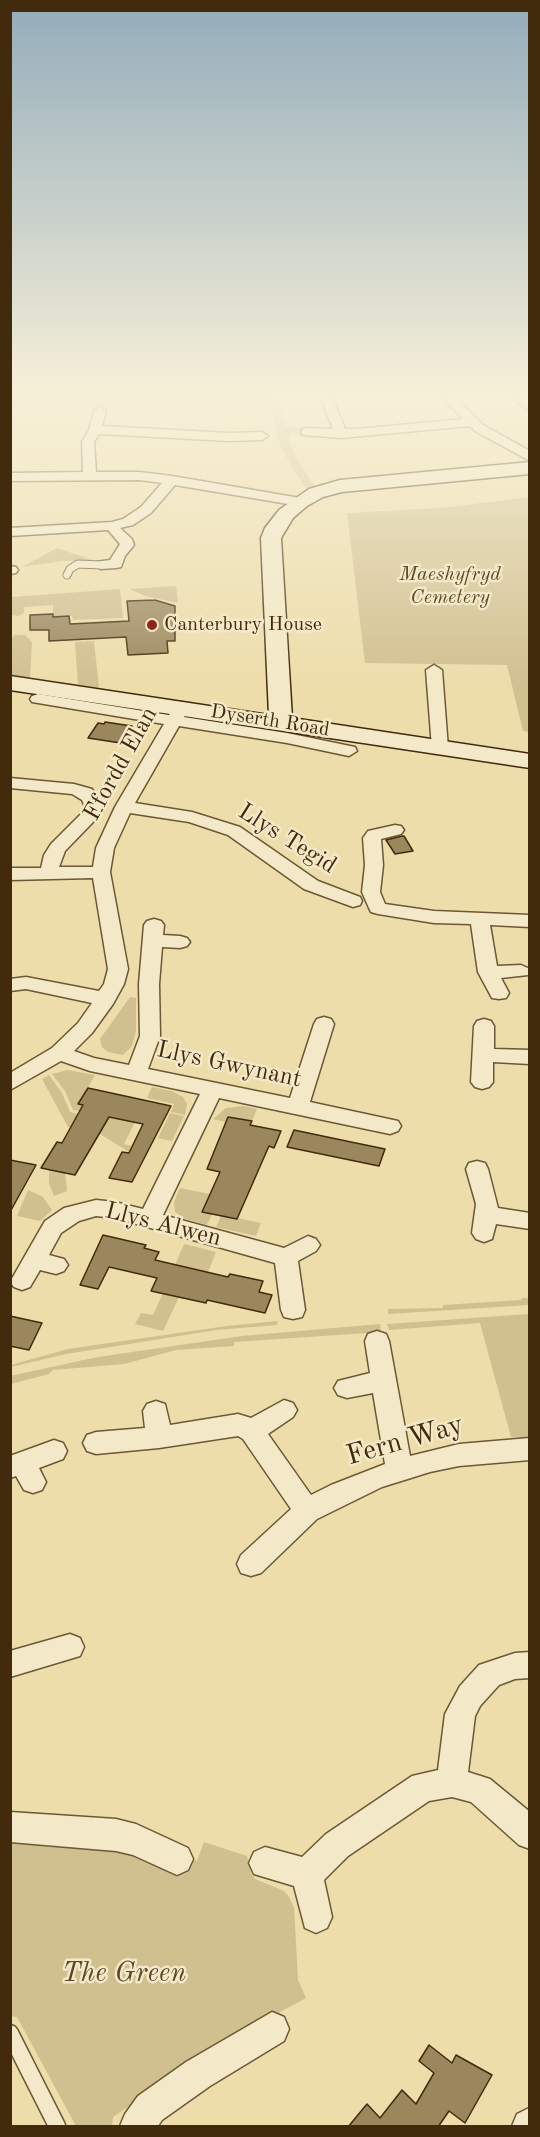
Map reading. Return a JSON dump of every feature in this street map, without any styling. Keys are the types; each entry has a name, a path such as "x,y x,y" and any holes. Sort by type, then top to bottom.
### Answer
{"street":[{"path":"10,532 112,526 139,517 162,491"},
{"path":"234,491 300,502"},
{"path":"281,723 271,538 275,528 300,502 324,491"},
{"path":"112,526 117,534 127,542 118,555 116,564"},
{"path":"101,565 132,563"},
{"path":"440,748 434,675 452,679"},
{"name":"Dyserth Road","path":"10,683 178,714 281,723 530,761"},
{"path":"38,699 63,708 178,714 325,752 349,751"},
{"name":"Ffordd Elan","path":"10,1083 59,1053 85,1028 114,984 118,969 117,954 101,872 108,839 178,714"},
{"path":"10,783 74,789 86,793 91,800 94,807 90,815 57,848 52,855 49,872"},
{"name":"Llys Tegid","path":"124,807 192,817 234,831 305,889 353,901"},
{"path":"395,830 374,835 372,838 374,865 372,892 378,908 396,920 530,921"},
{"path":"10,874 101,872"},
{"path":"480,921 488,972 499,993"},
{"path":"136,1073 150,1036 149,984 154,933 180,942"},
{"path":"488,972 521,972"},
{"path":"11,985 26,983 106,999"},
{"path":"298,1107 324,1024"},
{"path":"482,1082 484,1026"},
{"name":"Llys Gwynant","path":"59,1053 90,1064 390,1126"},
{"path":"483,1055 530,1057"},
{"path":"149,1220 213,1089"},
{"path":"477,1169 485,1193 486,1223 508,1219 530,1221"},
{"name":"Llys Alwen","path":"22,1281 45,1262 53,1227 72,1214 96,1208 115,1210 286,1257"},
{"path":"293,1310 286,1257 308,1245"},
{"path":"377,1341 399,1469"},
{"path":"347,1388 383,1381"},
{"path":"252,1431 284,1410"},
{"path":"156,1411 159,1437"},
{"path":"96,1443 159,1437 238,1425 252,1431 307,1511"},
{"name":"Fern Way","path":"251,1564 307,1511 340,1493 399,1469 459,1455 530,1449"},
{"path":"22,1470 54,1451"},
{"path":"10,1664 70,1647"},
{"path":"452,1782 460,1714 470,1696 489,1675 515,1666 530,1665"},
{"path":"307,1874 337,1845 423,1787 452,1782 479,1790 496,1802 530,1834"},
{"path":"10,1827 116,1835 136,1840 177,1859"},
{"path":"265,1863 307,1874"},
{"path":"307,1874 316,1917"},
{"path":"137,2127 150,2108 198,2074 272,2029"}],"lane":[{"path":"67,575 70,569 78,564 101,565"},
{"path":"10,2033 57,2127"}],"green space":[{"name":"Maeshyfryd Cemetery","path":"530,497 529,732 523,731 507,665 365,663 347,513 441,508"},
{"path":"57,548 96,561 62,561 22,567"},
{"path":"176,586 178,603 145,596 129,589"},
{"path":"120,589 123,618 73,620 72,616 53,617 53,605 24,607 24,613 18,616 11,615 11,597"},
{"path":"14,635 25,635 32,642 30,678 11,675 11,640"},
{"path":"94,641 99,688 78,685 75,642"},
{"path":"130,997 136,998 136,1031 132,1046 123,1055 108,1052 102,1047 100,1039"},
{"path":"67,1070 95,1075 79,1104 83,1105 80,1111 73,1110 65,1091 52,1074"},
{"path":"49,1075 62,1093 70,1112 78,1114 71,1128 68,1127 42,1079"},
{"path":"152,1087 172,1091 183,1097 187,1104 185,1115 171,1112 174,1104 147,1098"},
{"path":"244,1106 257,1109 252,1121 229,1117 226,1122 213,1119 226,1108"},
{"path":"110,1111 135,1122 124,1144 132,1146 129,1152 100,1134"},
{"path":"170,1113 184,1116 172,1141 158,1138"},
{"path":"49,1169 65,1173 67,1191 54,1196 49,1183"},
{"path":"180,1188 210,1194 203,1211 212,1214 207,1225 183,1218 175,1212 174,1202"},
{"path":"28,1190 43,1197 52,1210 40,1221 17,1216"},
{"path":"221,1216 261,1223 256,1236 216,1227"},
{"path":"184,1244 216,1252 208,1272 175,1265"},
{"path":"162,1295 179,1297 163,1331 135,1324 141,1313 153,1315"},
{"path":"529,1298 529,1305 388,1314 388,1309 443,1308 443,1305 521,1300"},
{"path":"529,1314 529,1438 511,1437 480,1323 389,1330 387,1324"},
{"path":"278,1321 277,1325 216,1330 66,1354 11,1367 11,1365 68,1349"},
{"path":"380,1324 381,1332 234,1342 234,1346 176,1350 124,1364 53,1370 49,1374 11,1384 10,1376 98,1357 242,1336"},
{"name":"The Green","path":"10,1834 97,1847 141,1858 183,1857 197,1861 204,1842 247,1856 251,1873 255,1879 282,1890 288,1895 294,1907 298,1980 306,1998 219,2045 113,2117 112,2126 76,2126 17,2017 11,2016"}],"building":[{"path":"155,600 175,606 175,641 167,641 168,653 128,655 126,637 49,641 49,630 30,630 30,615 69,616 70,624 129,621 127,601"},
{"path":"105,722 132,726 130,729 136,730 127,744 88,738 98,723 104,724"},
{"path":"404,836 413,851 395,854 386,840"},
{"path":"88,1088 171,1106 132,1182 109,1178 122,1152 129,1153 143,1124 109,1117 75,1175 41,1168 57,1142 62,1143 83,1105 78,1104"},
{"path":"228,1117 252,1121 250,1125 281,1131 274,1148 269,1146 237,1219 202,1212 220,1172 207,1169"},
{"path":"294,1130 385,1149 379,1166 287,1147"},
{"path":"10,1160 36,1165 10,1212"},
{"path":"103,1235 146,1245 144,1248 159,1252 155,1260 228,1277 230,1274 263,1281 259,1292 272,1295 265,1313 151,1291 157,1278 109,1267 98,1289 80,1285"},
{"path":"10,1316 42,1323 29,1350 10,1346"},
{"path":"429,2045 452,2063 456,2055 492,2075 465,2123 449,2111 438,2127 348,2127 367,2104 380,2118 402,2090 416,2104 434,2073 419,2061"}],"place":[{"name":"Canterbury House","path":"152,625"}]}
